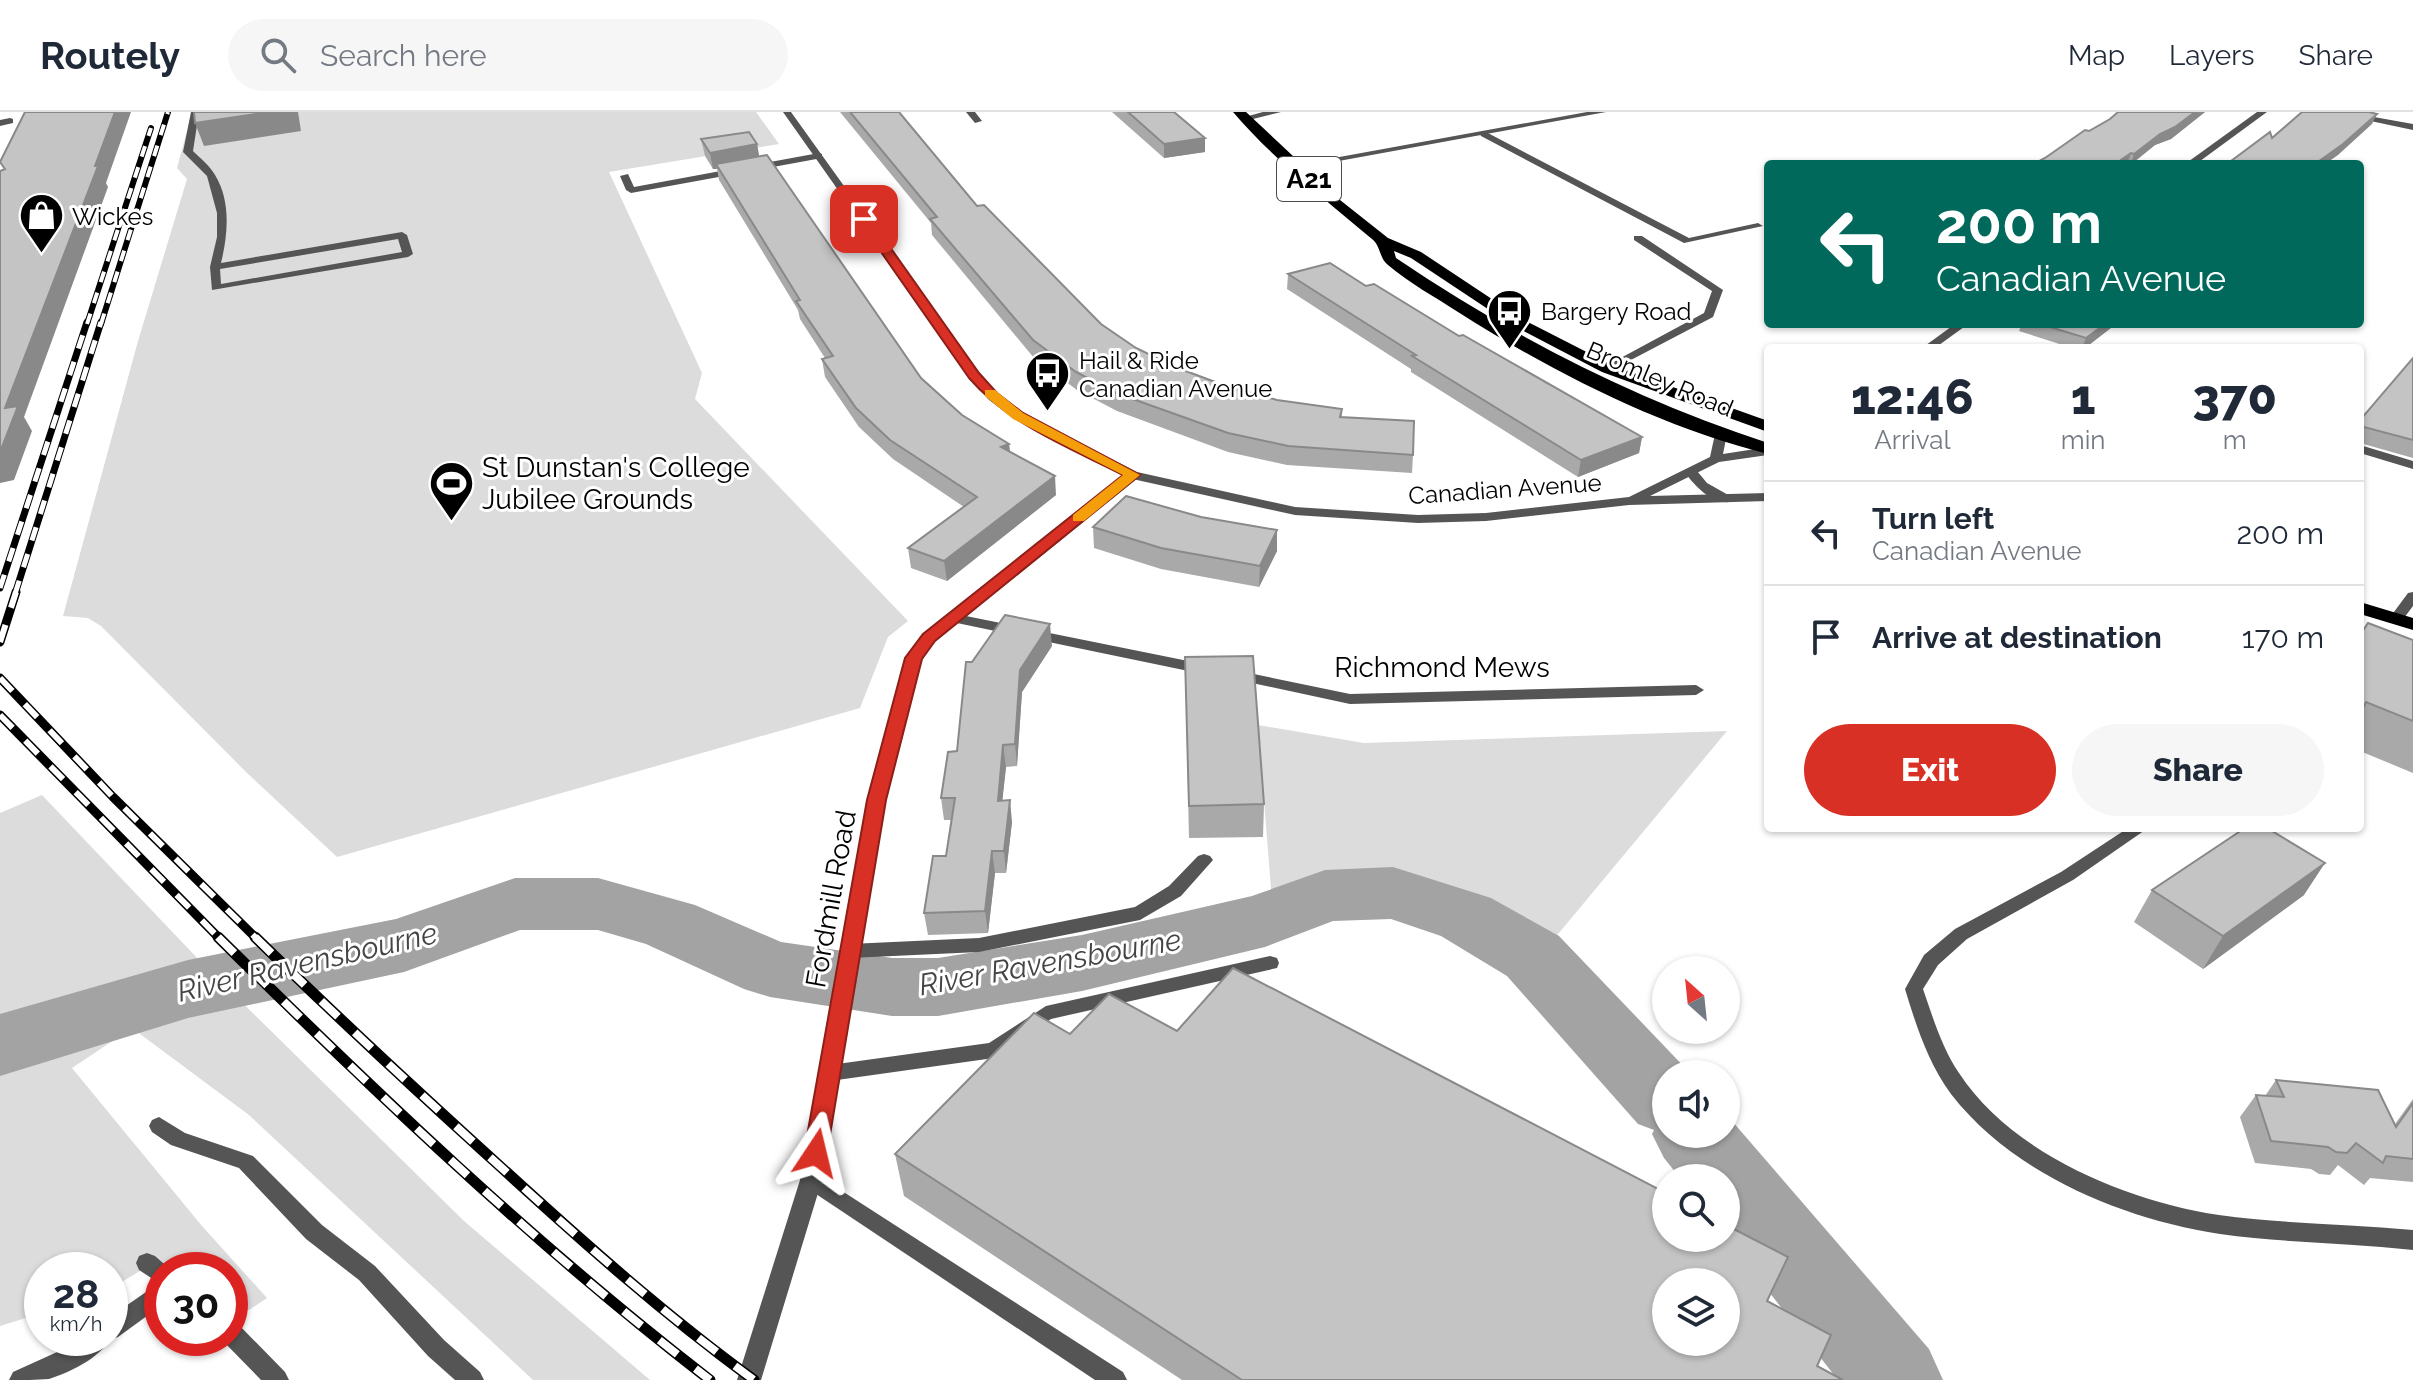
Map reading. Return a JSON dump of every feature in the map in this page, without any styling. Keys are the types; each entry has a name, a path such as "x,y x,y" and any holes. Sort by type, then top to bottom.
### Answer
{"highway":[{"name":"Bromley Road","path":"1242,115 1295,166 1383,241 1416,255 1517,322 1608,369 1764,426"},
{"name":"Bromley Road","path":"1383,241 1390,260 1505,336 1637,403 1764,449"},
{"path":"2364,609 2404,622"}],"street":[{"path":"195,112 188,152 211,175 222,213 222,237 215,267 216,288 408,254 402,235 215,267"},
{"name":"Canadian Avenue","path":"787,112 992,396 1018,416 1133,475 1295,511 1403,518 1486,517 1629,501 1764,497"},
{"path":"970,112 978,121"},
{"path":"1242,115 1277,112"},
{"path":"1295,166 1602,112"},
{"path":"2196,160 2263,112"},
{"path":"2332,112 2413,127"},
{"path":"1484,134 1684,239 1699,241 1758,226"},
{"path":"625,176 631,190 819,156"},
{"path":"1608,369 1709,315 1718,290 1638,238"},
{"path":"1934,344 1956,328"},
{"path":"1716,459 1721,434"},
{"path":"2364,450 2413,465"},
{"name":"Canadian Avenue","path":"1629,501 1692,474 1716,459 1764,451"},
{"path":"1692,474 1702,486 1725,499"},
{"name":"Fordmill Road","path":"749,1380 811,1180 876,800 913,658 929,638 1133,475"},
{"path":"2404,622 2413,596"},
{"name":"Richmond Mews","path":"954,618 1350,699 1696,690"},
{"path":"2134,832 2067,876 1961,934 1931,960 1914,989 1928,1034 1958,1088 2004,1136 2057,1171 2149,1209 2218,1224 2413,1240"},
{"path":"850,951 979,945 1140,913 1175,891 1204,860"},
{"path":"830,1073 994,1050 1046,1013 1270,963"},
{"path":"159,1126 178,1139 246,1162 314,1232 367,1273 436,1348 472,1380"},
{"path":"811,1180 1115,1380"},
{"path":"248,1350 277,1380"},
{"path":"21,1380 74,1356"}],"shaded area":[{"name":"St Dunstan's College Jubilee Grounds","path":"192,112 756,112 779,144 609,172 702,373 695,399 908,621 888,637 860,708 337,857 246,772 101,626 88,618 63,616 138,341 187,179 177,168"},
{"path":"1258,725 1364,743 1727,731 1544,951 1483,910 1437,893 1390,886 1342,887 1272,901"},
{"path":"42,795 201,962 464,1221 650,1380 533,1380 249,1115 132,1028 72,1068 225,1252 144,1252 144,1269 128,1278 128,1252 24,1252 24,1319 0,1326 0,813"},
{"path":"248,1277 267,1298 248,1310"}],"building":[{"path":"25,112 115,112 95,166 98,166 5,408 18,406 0,452 0,171 5,169 0,162"},
{"path":"194,112 270,112 195,123"},
{"path":"850,112 899,112 977,206 984,205 1101,324 1136,348 1226,386 1277,400 1342,409 1340,417 1414,421 1413,455 1288,446 1228,433 1116,393 1076,372 1033,340 930,219 937,217"},
{"path":"1128,112 1174,112 1205,138 1164,144"},
{"path":"2118,112 2195,112 2121,160 2041,160 2085,130 2089,131"},
{"path":"2302,112 2377,114 2321,160 2232,160 2270,132 2272,138"},
{"path":"749,132 757,144 710,153 701,139"},
{"path":"767,155 921,378 962,415 1009,444 1001,447 1055,476 944,561 908,548 977,497 890,440 856,408 822,359 833,356 796,301 800,300 716,164"},
{"path":"1330,263 1366,286 1374,284 1459,336 1463,335 1642,437 1581,460 1412,356 1416,355 1288,274"},
{"path":"2053,328 2100,328 2086,338"},
{"path":"2413,358 2413,440 2364,427 2364,415"},
{"path":"1126,496 1201,517 1277,530 1260,566 1161,548 1093,527"},
{"path":"1005,615 1050,624 1020,670 1015,744 1003,745 998,801 1010,800 1004,851 992,851 985,911 924,913 933,856 946,856 955,798 941,798 948,752 957,751 966,662 972,662"},
{"path":"2368,623 2413,640 2413,721 2366,702 2364,706 2364,629"},
{"path":"1253,656 1264,804 1189,806 1185,657"},
{"path":"2239,832 2274,832 2325,863 2223,936 2152,890"},
{"path":"1233,968 1652,1186 1652,1252 1740,1252 1740,1232 1788,1257 1767,1301 1831,1335 1817,1366 1843,1380 1242,1380 895,1154 1034,1013 1070,1034 1109,994 1177,1031"},
{"path":"2276,1080 2378,1090 2396,1127 2413,1103 2413,1159 2386,1156 2383,1163 2356,1143 2347,1153 2328,1147 2271,1141 2256,1095 2284,1097"}],"waterway":[{"name":"River Ravensbourne","path":"0,1045 188,989 404,945 515,904 598,904 669,924 770,969 892,987 938,987 1082,963 1265,920 1325,896 1393,893 1466,917 1533,956 1652,1086"},
{"name":"River Ravensbourne","path":"1705,1148 1896,1380"}],"railway":[{"path":"101,324 168,112"},
{"path":"87,324 151,128"},
{"path":"0,588 87,322"},
{"path":"15,594 101,322"},
{"path":"0,642 16,592"},
{"path":"0,678 113,797 257,939"},
{"path":"0,715 219,938"},
{"path":"255,937 564,1224 657,1304 754,1380"},
{"path":"219,938 457,1166 581,1276 710,1380"}],"slow traffic":[{"path":"990,393 1018,416 1133,475 1079,518"}],"place":[{"name":"Wickes","path":"41,255"},
{"name":"Bargery Road","path":"1510,350"},
{"name":"Hail & Ride Canadian Avenue","path":"1048,413"},
{"name":"St Dunstan's College Jubilee Grounds","path":"451,522"}],"route":[{"path":"816,1153 876,800 913,658 929,638 1133,475 1018,416 992,396 864,219"}]}
